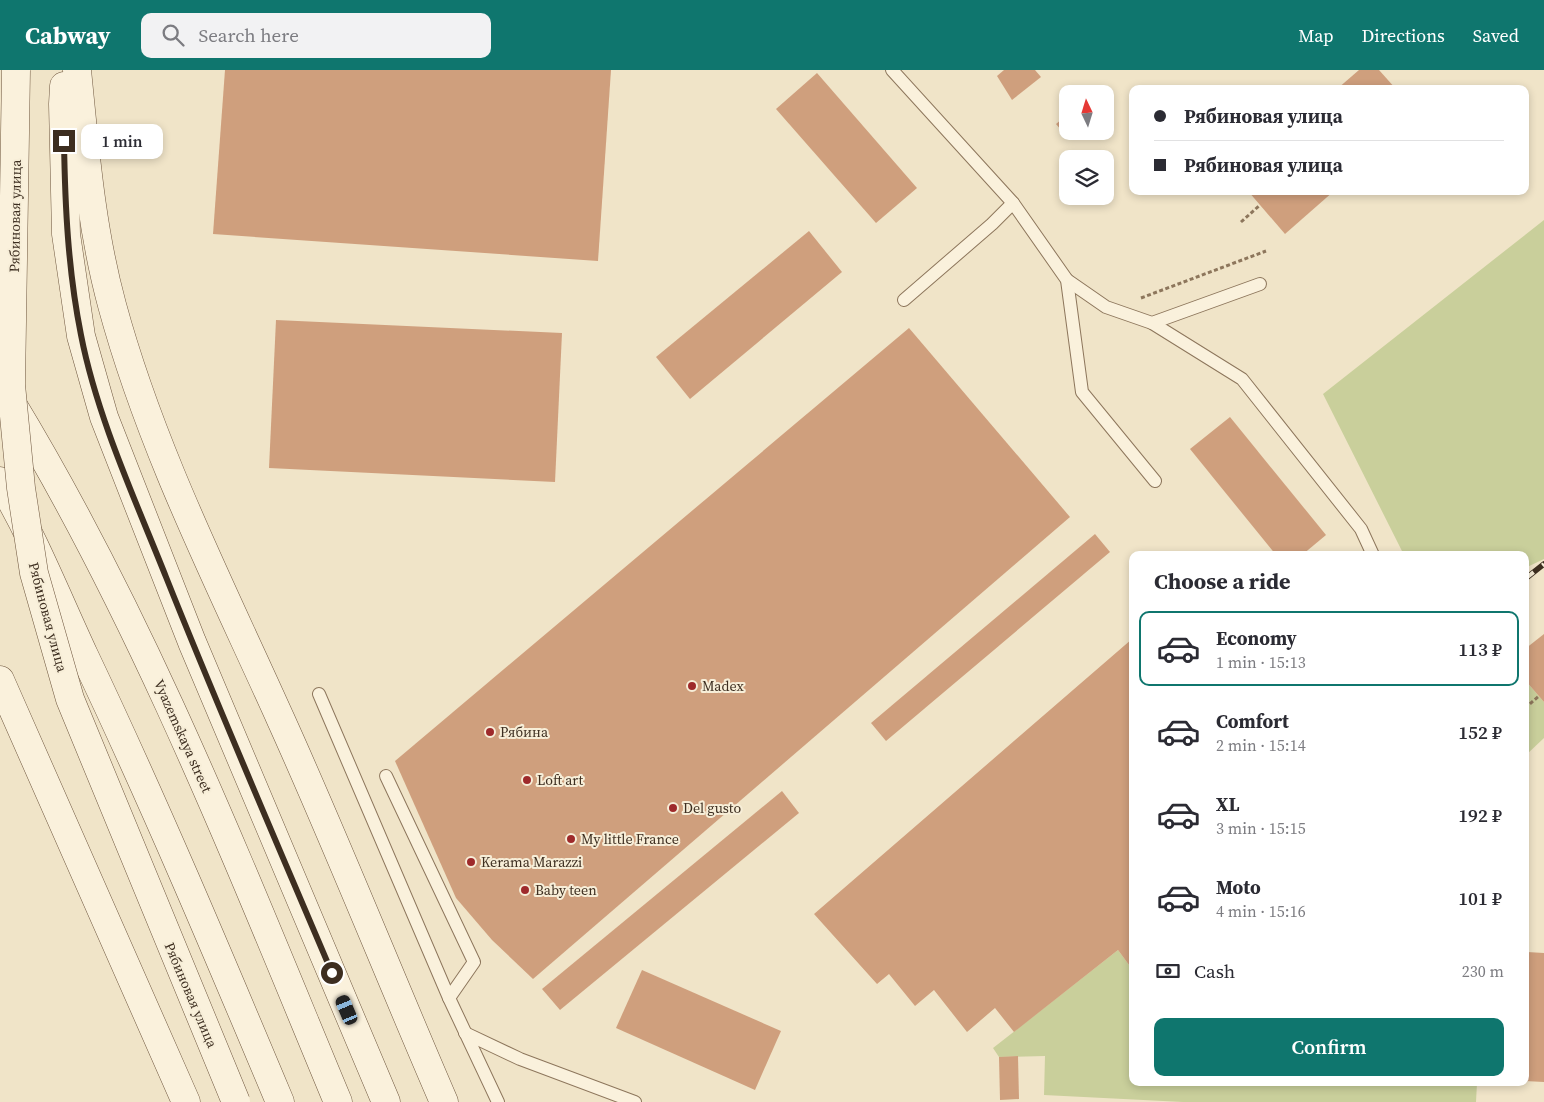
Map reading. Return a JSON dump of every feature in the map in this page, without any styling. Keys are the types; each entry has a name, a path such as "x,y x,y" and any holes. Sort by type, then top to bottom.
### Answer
{"main road":[{"name":"Рябиновая улица","path":"16,70 11,385 21,488 34,572 70,699 236,1102"},
{"path":"66,70 63,104 66,234 81,336 104,417 192,642 386,1102"},
{"path":"77,70 92,215 111,305 134,376 175,486 284,726 444,1102"},
{"name":"Vyazemskaya street","path":"0,384 68,500 154,672 233,850 338,1102"},
{"path":"0,481 36,552 114,718 220,959 280,1102"},
{"path":"0,680 186,1102"}],"lane":[{"path":"892,70 1013,203 1067,280 1106,307 1152,324 1242,379 1361,529 1371,551"},
{"path":"904,300 992,224 1013,203"},
{"path":"1067,280 1082,392 1155,481"},
{"path":"1152,324 1260,284"},
{"path":"319,694 449,998 498,1102"},
{"path":"386,776 474,962 449,998"},
{"path":"465,1033 520,1059 635,1102"}],"path":[{"path":"1241,222 1260,205"},
{"path":"1106,307 1134,301 1266,251"},
{"path":"1529,705 1539,696"}],"green space":[{"path":"1544,220 1544,559 1529,566 1529,551 1402,551 1323,394"},
{"path":"1529,685 1544,702 1544,738 1529,752"},
{"path":"1118,950 1129,965 1129,1086 1477,1086 1476,1102 1183,1102 1044,1095 1045,1056 999,1057 993,1048"}],"building":[{"path":"225,70 611,70 598,261 213,234"},
{"path":"1004,70 1035,70 1041,77 1012,100 997,76"},
{"path":"1359,70 1379,70 1392,85 1342,85"},
{"path":"817,73 917,188 876,223 776,109"},
{"path":"1251,195 1329,195 1285,234"},
{"path":"809,231 842,272 690,399 656,357"},
{"path":"276,320 562,333 555,482 269,468"},
{"path":"909,328 1070,517 533,979 492,940 456,898 395,761"},
{"path":"1230,417 1326,535 1307,551 1273,551 1190,449"},
{"path":"1095,534 1110,552 886,741 871,723"},
{"path":"1544,634 1544,702 1529,685 1529,646"},
{"path":"1129,642 1129,965 1118,950 1014,1032 995,1008 967,1032 934,990 915,1006 889,974 877,984 814,914"},
{"path":"782,791 799,813 560,1010 542,989"},
{"path":"1529,952 1544,953 1544,1082 1529,1081"},
{"path":"642,970 781,1031 755,1090 616,1028"},
{"path":"1018,1056 1019,1099 1000,1100 999,1057"}],"railway":[{"path":"1529,576 1544,564"}],"place":[{"name":"Madex","path":"692,686"},
{"name":"Рябина","path":"490,732"},
{"name":"Loft art","path":"527,780"},
{"name":"Del gusto","path":"673,808"},
{"name":"My little France","path":"571,839"},
{"name":"Kerama Marazzi","path":"471,862"},
{"name":"Baby teen","path":"525,890"}],"route":[{"path":"64,141 66,234 78,319 104,417 192,642 332,973"}]}
